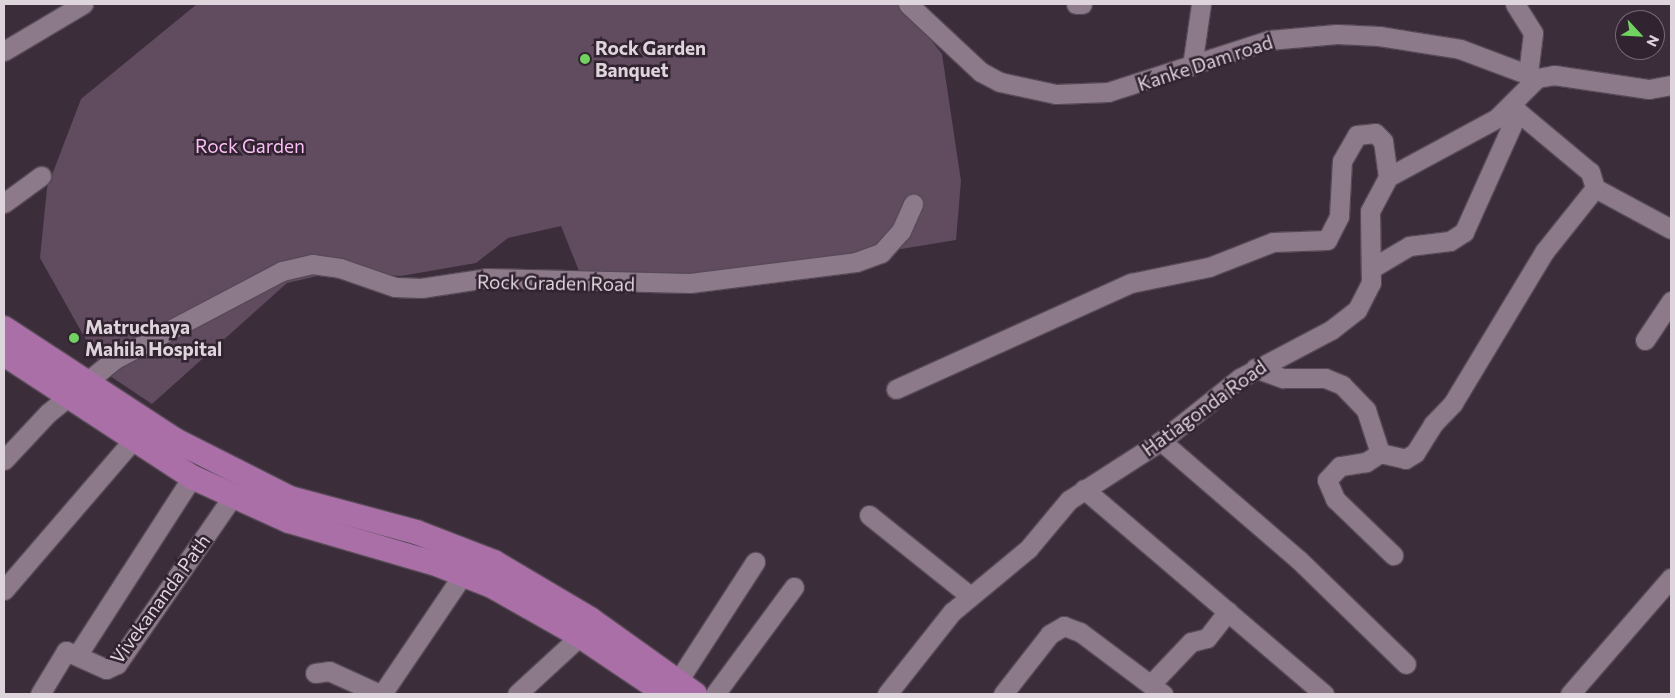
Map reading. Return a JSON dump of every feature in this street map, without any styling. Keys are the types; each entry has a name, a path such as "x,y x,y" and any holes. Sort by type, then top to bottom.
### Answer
{"main road":[{"path":"4,328 133,440 192,477 232,497 320,532 464,573 680,690"},
{"path":"4,354 290,498 416,532 494,562 590,619 680,690"}],"street":[{"path":"4,51 83,4"},
{"name":"Kanke Dam road","path":"908,4 981,72 1027,90 1108,92 1269,40 1337,34 1451,47 1533,74"},
{"path":"1076,4 1082,4"},
{"path":"1192,66 1201,4"},
{"path":"1372,268 1409,246 1450,241 1464,232 1515,109 1533,74 1533,33 1515,4"},
{"path":"1533,74 1554,75 1649,89 1671,86"},
{"path":"896,389 1130,283 1209,267 1274,242 1327,240 1339,216 1342,161 1357,135 1375,134 1383,141 1388,177 1481,129 1515,109"},
{"path":"1515,109 1590,172 1595,188 1671,230"},
{"path":"4,204 41,176"},
{"name":"Hatiagonda Road","path":"887,694 930,637 970,596 1028,549 1055,514 1084,489 1161,441 1255,368 1346,320 1365,297 1372,268 1370,211 1388,177"},
{"path":"1393,555 1336,499 1327,480 1340,466 1366,462 1380,453 1405,459 1415,453 1433,424 1453,403 1544,252 1595,188"},
{"name":"Rock Graden Road","path":"4,460 76,389 115,359 207,307 282,271 312,264 340,268 395,287 421,288 486,278 594,284 690,283 856,262 881,253 901,231 913,204"},
{"path":"1645,340 1671,301"},
{"path":"1255,368 1283,378 1325,378 1342,385 1366,410 1380,453"},
{"path":"4,590 133,440"},
{"path":"1161,441 1298,560 1406,664"},
{"path":"78,654 192,477"},
{"path":"1084,489 1324,694"},
{"name":"Vivekananda Path","path":"40,694 62,654 69,650 106,669 117,664 232,497"},
{"path":"869,515 970,596"},
{"path":"680,690 755,562"},
{"path":"315,673 329,671 381,694 464,573"},
{"path":"1570,694 1671,578"},
{"path":"715,694 794,587"},
{"path":"1003,694 1050,634 1064,626 1157,689 1191,642 1206,638 1228,611"},
{"path":"517,694 580,636"}],"green space":[{"name":"Rock Garden","path":"197,4 903,4 942,54 961,181 956,240 626,294 579,271 561,226 508,238 476,263 401,276 339,271 287,283 152,404 104,372 40,258 47,188 81,99"}],"place":[{"name":"Rock Garden Banquet","path":"585,59"},
{"name":"Matruchaya Mahila Hospital","path":"74,338"}]}
